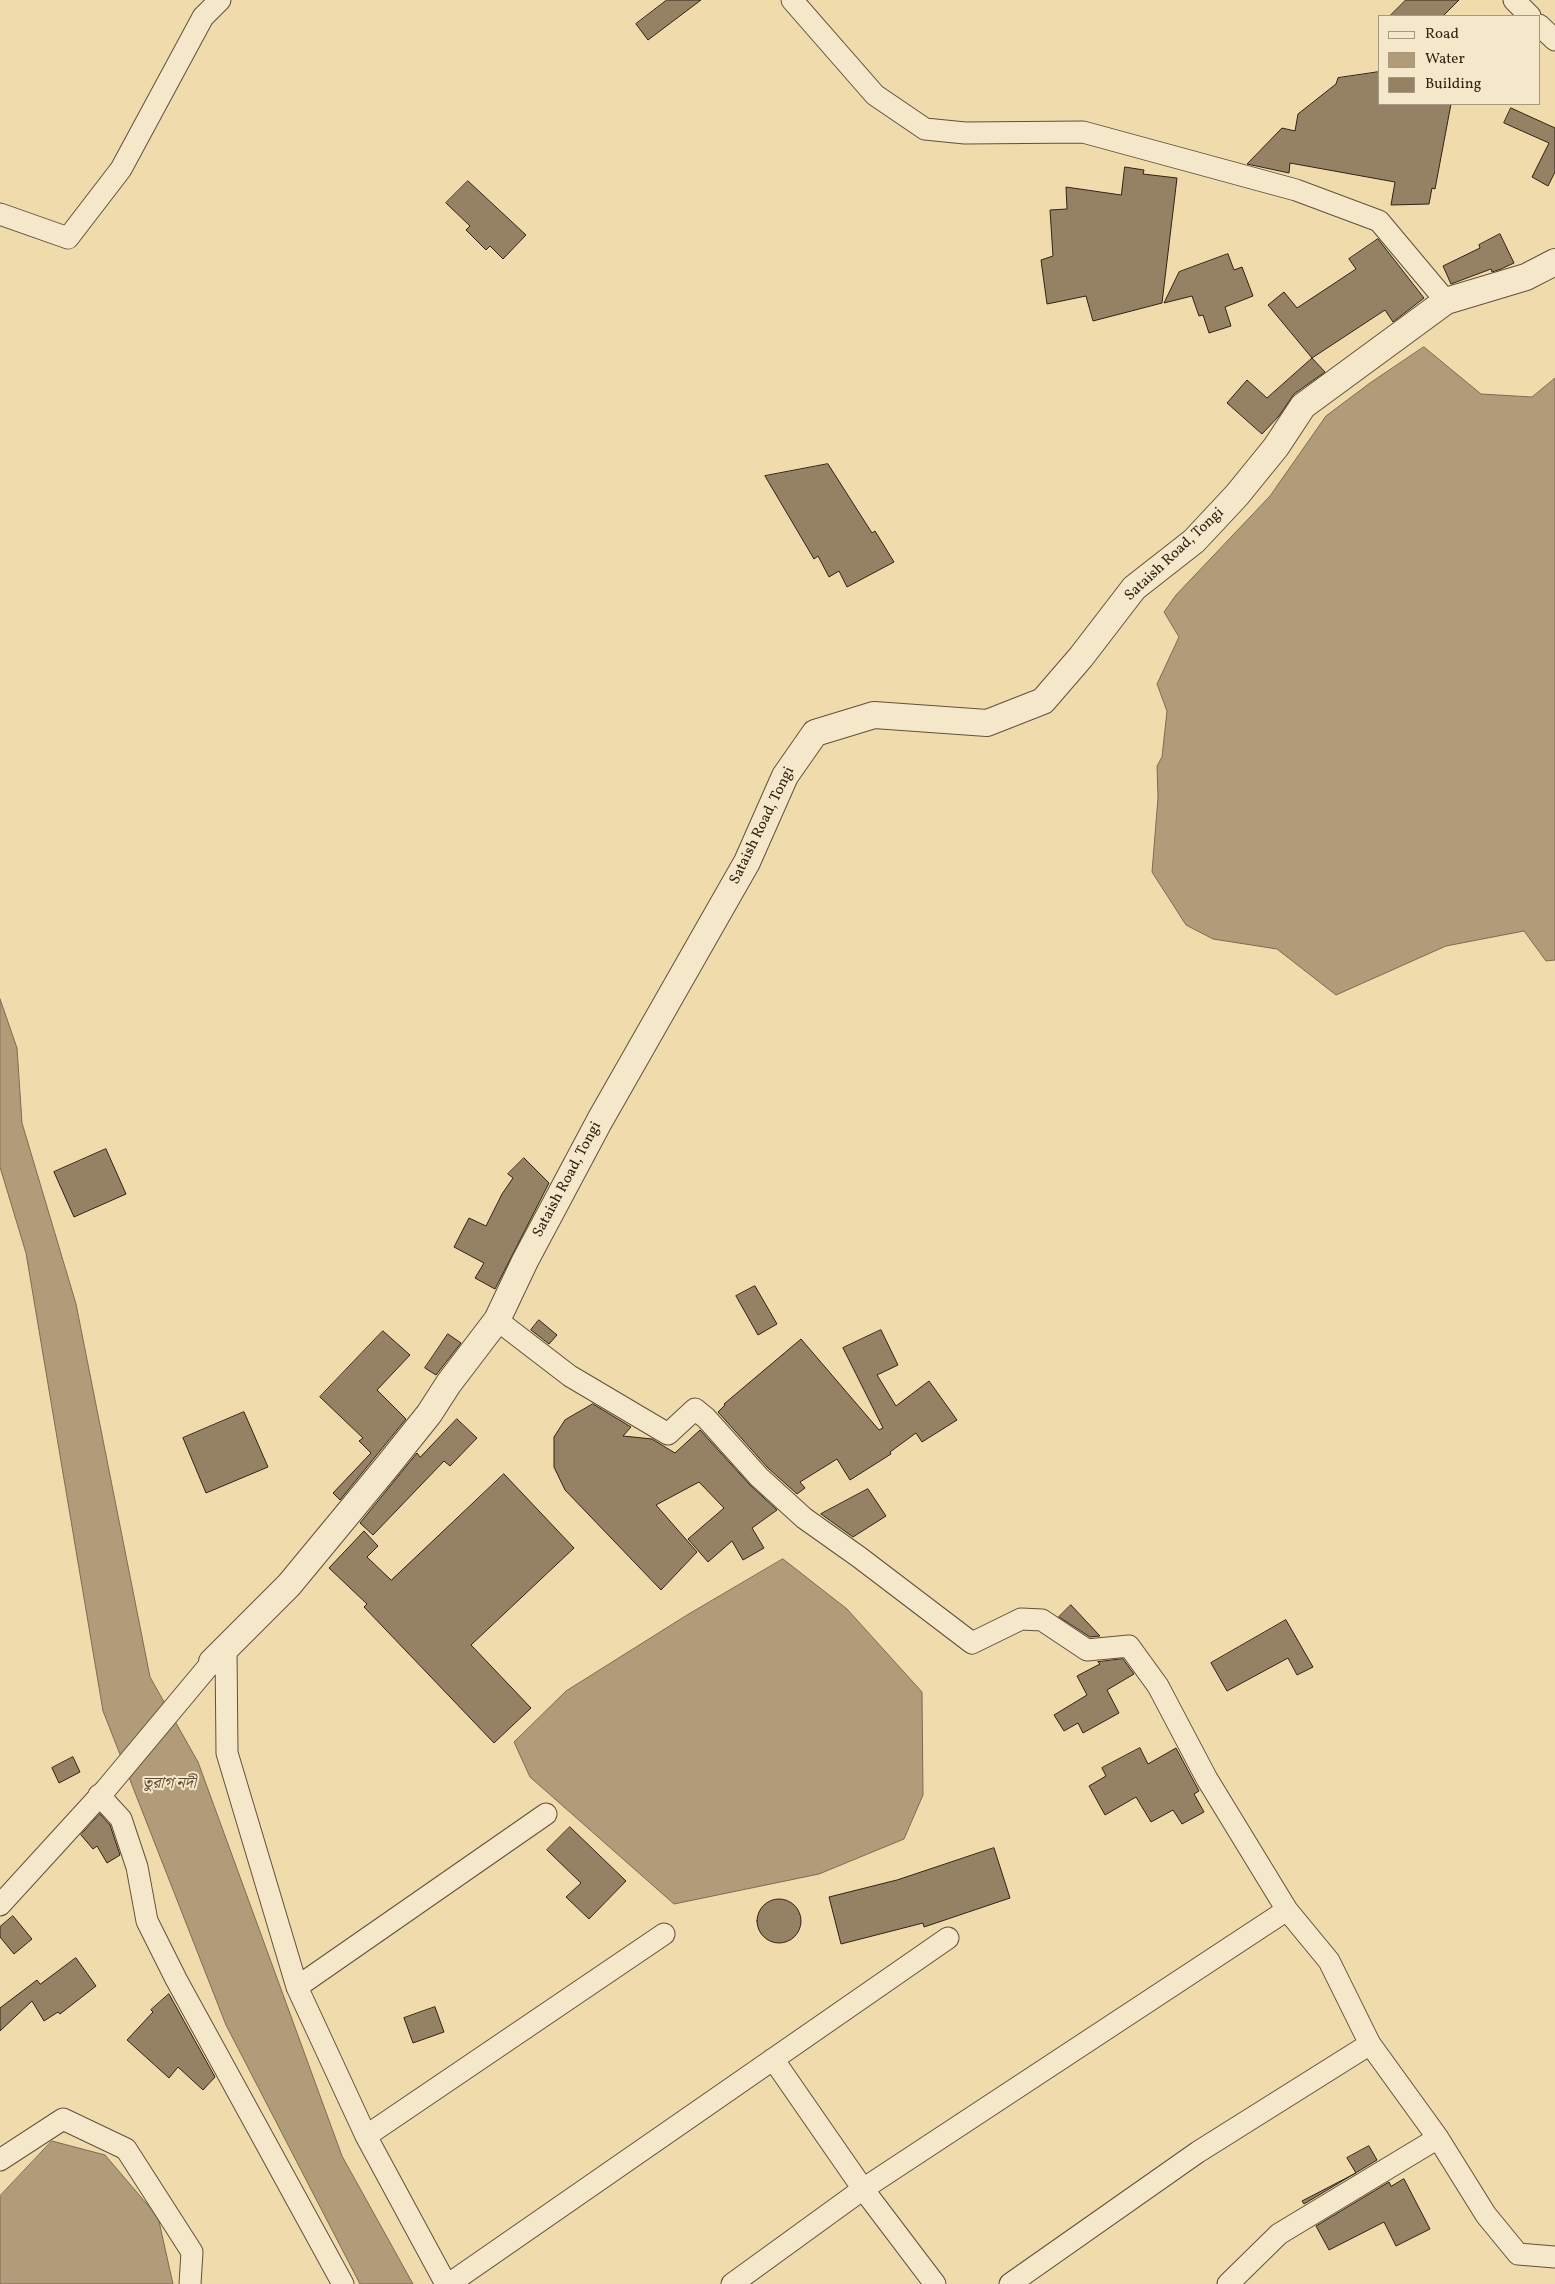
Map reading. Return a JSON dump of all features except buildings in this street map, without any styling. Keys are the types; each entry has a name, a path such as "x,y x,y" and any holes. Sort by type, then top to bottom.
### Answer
{"street":[{"path":"0,214 68,238 121,169 203,17 220,0"},
{"path":"792,0 875,95 925,129 965,133 1083,132 1296,190 1379,220 1446,301"},
{"path":"1514,0 1529,15"},
{"path":"1540,26 1555,40"},
{"name":"Sataish Road, Tongi","path":"219,1656 289,1585 429,1414 449,1383 497,1320 525,1260 600,1120 747,862 784,776 815,733 874,715 987,723 1043,701 1082,657 1134,588 1194,540 1237,495 1276,447 1303,406 1446,301 1526,277 1555,262"},
{"path":"497,1320 570,1376 668,1434 695,1409 706,1418 759,1477 804,1518 859,1557 972,1643 1021,1619 1042,1620 1087,1650 1130,1646 1158,1686 1207,1780 1287,1910 1329,1961 1370,2044 1438,2138 1486,2215 1518,2254 1555,2257"},
{"path":"0,1905 103,1792 219,1656"},
{"path":"219,1656 227,1753 298,1987 366,2136 447,2284 948,1938"},
{"path":"103,1792 121,1819 137,1867 147,1921 176,1979 342,2284"},
{"path":"298,1987 546,1814"},
{"path":"732,2284 863,2189 1287,1910"},
{"path":"366,2136 664,1934"},
{"path":"1010,2284 1198,2152 1370,2044"},
{"path":"773,2059 863,2189 934,2284"},
{"path":"0,2160 63,2119 126,2149 192,2252 190,2284"},
{"path":"1228,2284 1279,2234 1438,2138"}],"water":[{"path":"1424,347 1481,394 1532,397 1555,378 1555,960 1546,961 1524,931 1446,946 1336,995 1277,949 1213,939 1186,925 1152,872 1158,798 1157,766 1162,757 1167,711 1157,684 1179,637 1164,612 1176,595 1270,496 1326,416 1370,383"},
{"name":"তুরাগ নদী","path":"0,999 17,1048 22,1123 76,1304 150,1677 198,1762 342,2156 413,2284 360,2284 226,2025 103,1711 26,1253 0,1167"},
{"path":"783,1559 847,1609 922,1692 923,1795 904,1839 819,1874 674,1904 530,1777 514,1742 566,1691 687,1615"},
{"path":"52,2141 105,2155 158,2217 173,2284 0,2284 0,2196"}]}
